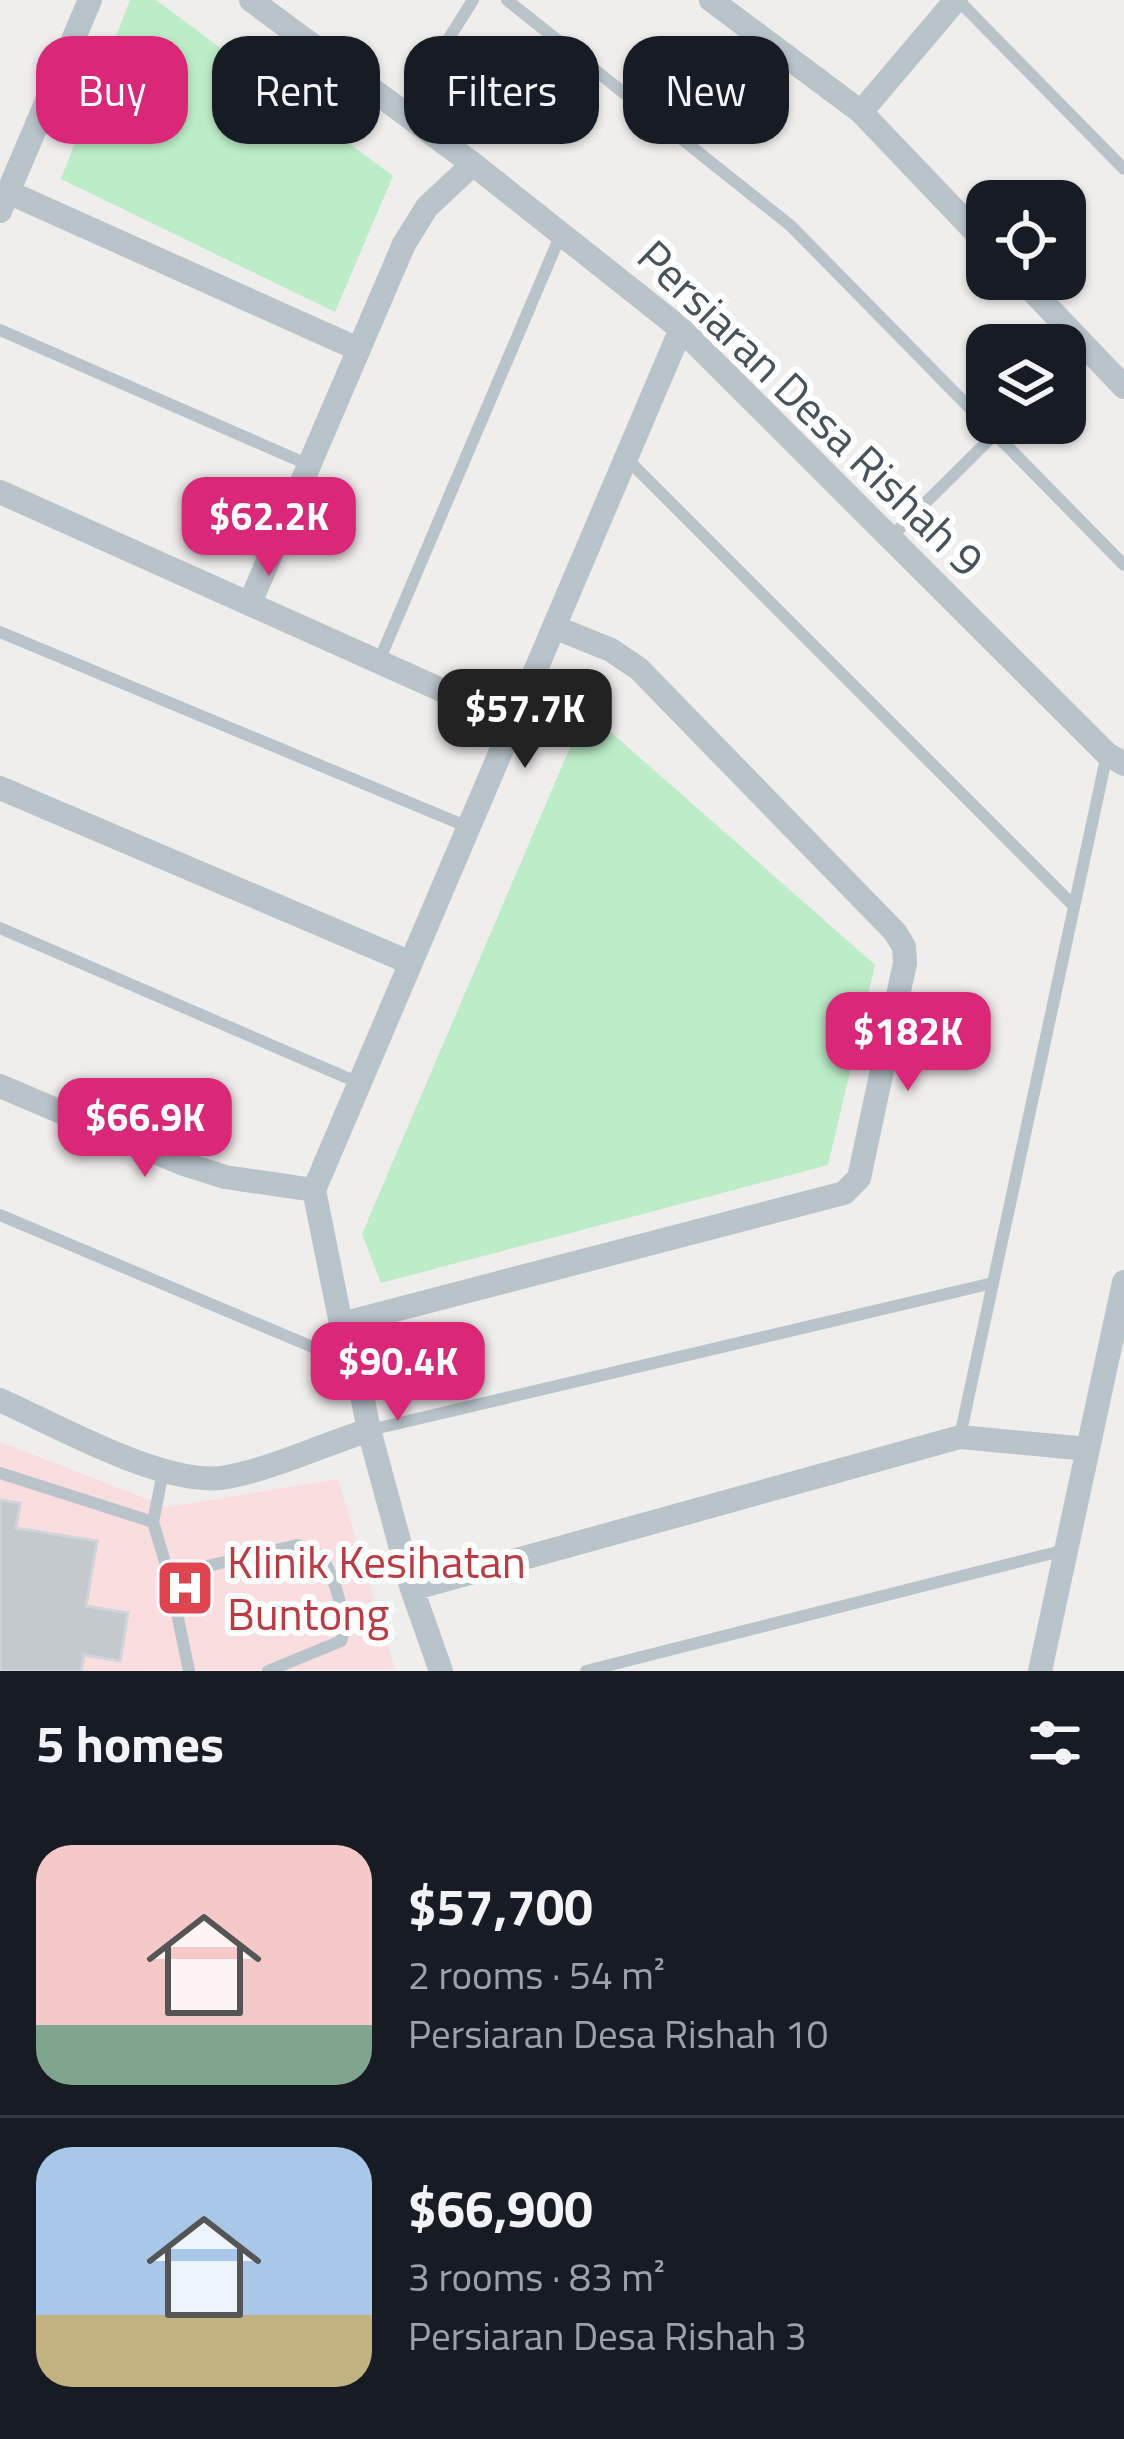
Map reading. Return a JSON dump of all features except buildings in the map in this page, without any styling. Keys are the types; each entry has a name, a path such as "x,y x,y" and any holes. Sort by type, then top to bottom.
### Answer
{"street":[{"path":"90,0 4,202 358,349"},
{"name":"Persiaran Desa Rishah 9","path":"251,0 473,164 681,329 1116,759"},
{"path":"711,0 861,112 966,222"},
{"path":"861,112 957,0"},
{"path":"250,603 404,244 428,207 473,164"},
{"path":"1041,300 1064,324"},
{"path":"441,1671 412,1589 356,1366 341,1324 314,1190 681,329"},
{"path":"1086,347 1124,387"},
{"path":"0,492 514,722"},
{"path":"341,1324 844,1193 860,1178 905,963 896,932 639,669 611,650 554,628"},
{"path":"0,788 411,963"},
{"path":"0,1086 181,1163 225,1177 314,1190"},
{"path":"1040,1671 1124,1282"},
{"path":"0,1400 163,1472 192,1479 226,1478 369,1430"},
{"path":"412,1589 960,1437 1088,1449"}],"lane":[{"path":"402,112 472,0"},
{"path":"507,0 791,226 966,404"},
{"path":"957,0 1124,169"},
{"path":"379,661 561,234"},
{"path":"0,330 309,465"},
{"path":"890,538 985,444"},
{"path":"1005,444 1124,565"},
{"path":"626,458 1075,907"},
{"path":"0,632 469,827"},
{"path":"960,1437 1075,907 1116,759"},
{"path":"0,928 359,1083"},
{"path":"0,1214 356,1366"},
{"path":"369,1430 993,1283"},
{"path":"163,1472 153,1522 189,1671"},
{"path":"0,1473 153,1522"},
{"path":"169,1575 297,1545 323,1559 344,1617 341,1641 268,1671"},
{"path":"586,1671 1066,1550"}],"shaded area":[{"name":"Klinik Kesihatan Buntong","path":"0,1442 168,1507 338,1479 395,1669 0,1671"}],"green space":[{"path":"130,0 156,0 212,42 212,144 350,144 393,176 335,312 61,179 74,144 188,144 188,36 116,36"},
{"path":"586,710 875,965 828,1165 381,1283 362,1234"}],"place":[{"name":"Klinik Kesihatan Buntong","path":"185,1588"}]}
